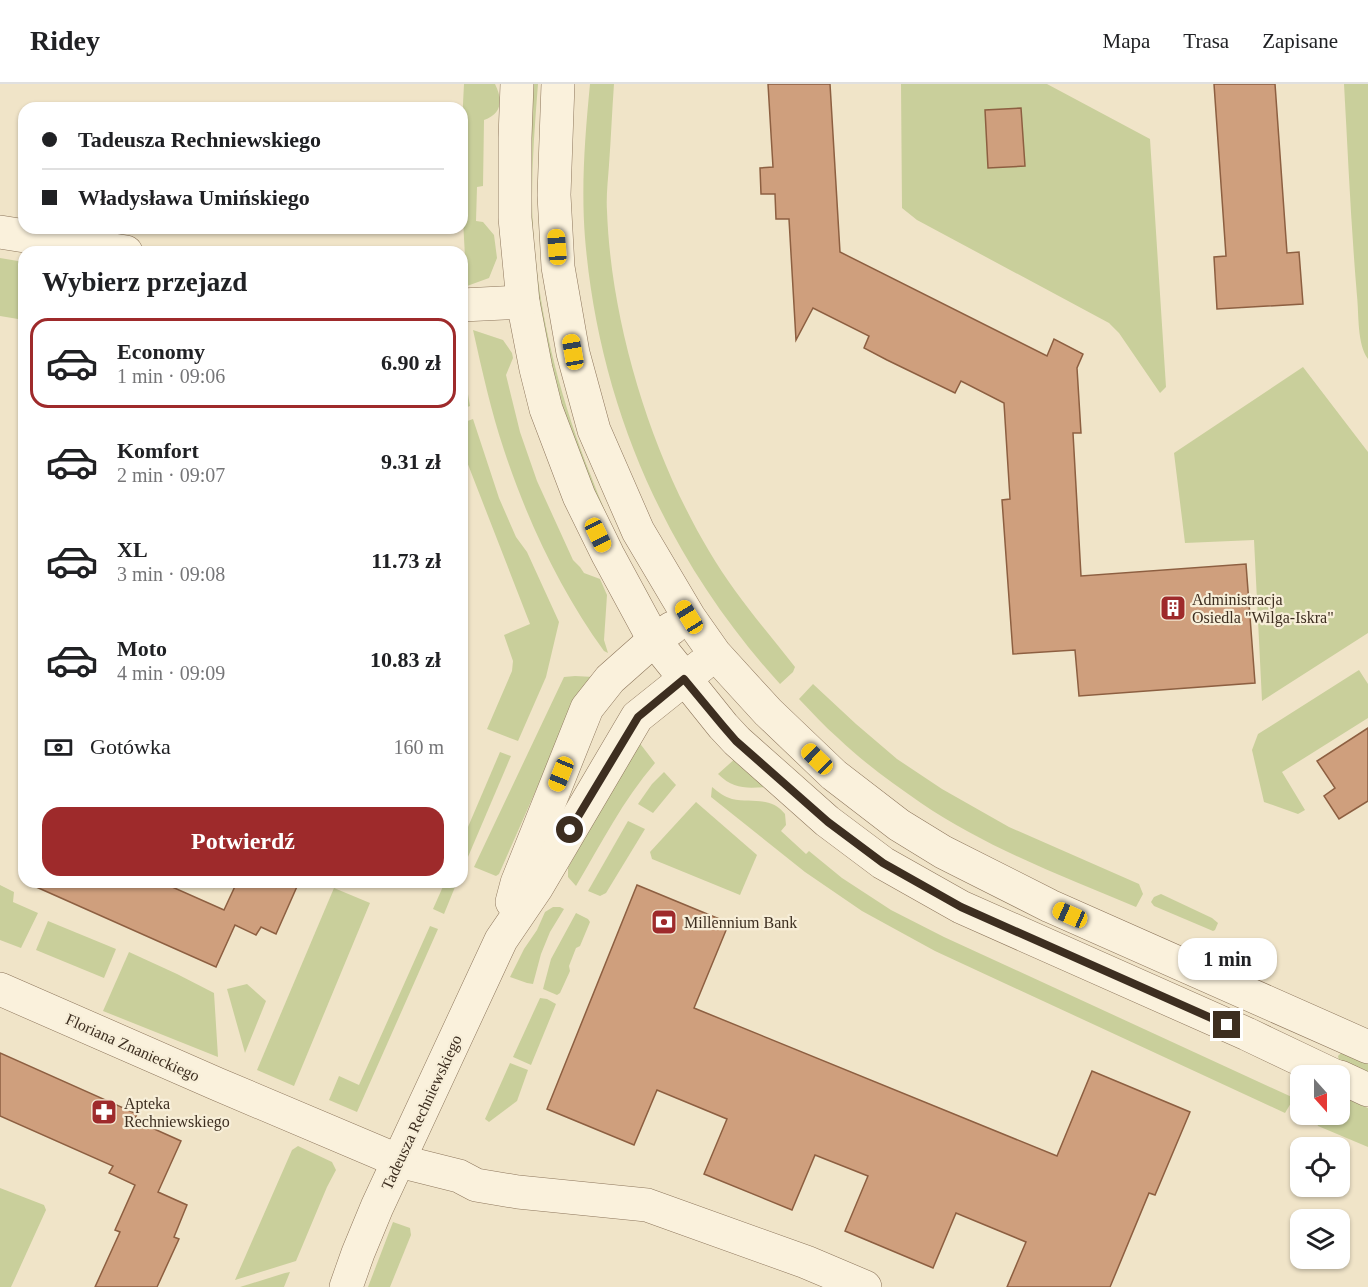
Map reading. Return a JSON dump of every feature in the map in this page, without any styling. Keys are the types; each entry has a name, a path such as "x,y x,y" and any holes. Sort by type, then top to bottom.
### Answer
{"street":[{"path":"517,84 515,218 523,302 546,409 575,485 608,555 654,640 684,679 736,741 828,822 883,863 961,907 1312,1065"},
{"path":"558,84 554,195 558,267 573,352 594,430 638,531 689,617 716,654 768,712 834,775 899,825 943,852 1050,906 1368,1047"},
{"path":"0,232 88,246"},
{"path":"468,305 523,302"},
{"name":"Tadeusza Rechniewskiego","path":"346,1287 377,1207 501,940 517,883 587,708 610,679 654,640 689,617"},
{"name":"Tadeusza Rechniewskiego","path":"501,940 537,887 638,717 716,654"},
{"name":"Floriana Znanieckiego","path":"0,989 399,1161 459,1176 476,1185 646,1206 806,1262 865,1287"},
{"path":"1350,1082 1368,1090"}],"green space":[{"path":"464,84 495,84 500,101 498,110 484,120 483,186 477,187 476,221 483,222 494,235 497,258 489,278 468,286 468,246 465,246 464,234 468,234 468,102 463,102"},
{"path":"530,84 538,84 532,198 533,234 549,340 578,443 602,505 630,563 651,599 650,602 645,603 556,408 527,242"},
{"path":"590,84 614,84 607,200 610,254 616,298 638,387 669,473 709,551 739,596 795,667 793,672 780,684 740,636 704,586 672,533 645,478 623,420 605,361 593,300 585,238 584,161"},
{"path":"901,84 1047,84 1150,139 1166,387 1160,393 1119,333 1109,323 917,220 902,208"},
{"path":"1344,84 1368,84 1368,359 1364,353 1359,329"},
{"path":"0,258 18,261 18,319 0,316"},
{"path":"473,330 503,340 512,353 513,358 506,375 520,432 537,481 573,560 584,573 600,579 607,595 604,640 608,653 604,651 573,605 546,555 523,503 495,420"},
{"path":"1303,367 1368,452 1368,633 1262,701 1254,540 1185,543 1174,453"},
{"path":"473,419 499,498 559,622 546,677 518,741 487,729 512,671 513,661 504,635 530,624 468,464 468,421"},
{"path":"1359,670 1368,684 1368,718 1282,772 1305,810 1298,814 1264,802 1252,750 1258,734"},
{"path":"564,677 594,677 577,697 499,874 496,876 474,867"},
{"path":"813,684 897,759 942,789 1009,827 1139,884 1143,894 1136,907 999,848 921,803 857,755 799,699"},
{"path":"638,741 655,763 623,807 576,886 568,877 568,868"},
{"path":"500,752 511,756 468,857 468,827"},
{"path":"737,757 768,787 747,788 735,785 718,774"},
{"path":"664,772 676,785 653,813 638,804"},
{"path":"712,787 732,799 768,802 780,808 785,814 786,825 781,831 806,854 809,851 842,878 891,910 944,937 1290,1096 1290,1105 1285,1113 935,951 862,911 805,872 711,797"},
{"path":"696,802 757,855 740,895 652,859 650,852"},
{"path":"628,821 645,829 606,893 600,896 588,891"},
{"path":"0,885 14,892 13,902 38,913 21,948 0,940"},
{"path":"334,888 370,903 294,1086 257,1070"},
{"path":"442,888 455,888 444,914 433,909"},
{"path":"1161,894 1212,918 1218,923 1215,930 1154,906 1151,902 1154,897"},
{"path":"553,907 564,909 550,932 533,984 510,977 545,912"},
{"path":"576,913 590,922 580,946 576,948 569,966 570,971 557,995 543,989 551,959"},
{"path":"48,921 116,949 104,978 36,950"},
{"path":"430,926 438,929 357,1112 329,1100 339,1076 359,1085"},
{"path":"129,952 214,993 218,1057 103,1011"},
{"path":"247,984 266,1001 245,1053 227,989"},
{"path":"540,998 556,1004 531,1065 513,1057"},
{"path":"1345,1052 1368,1063 1368,1074 1339,1061 1338,1056"},
{"path":"510,1063 528,1070 517,1101 489,1122 485,1119"},
{"path":"1350,1100 1368,1108 1368,1147 1350,1139 1350,1137 1344,1137 1318,1126 1350,1125"},
{"path":"298,1146 332,1162 336,1170 296,1261 235,1280 292,1150"},
{"path":"0,1188 44,1205 46,1210 11,1287 0,1287"},
{"path":"393,1222 410,1228 411,1235 390,1287 368,1287"},
{"path":"290,1272 284,1287 240,1287 285,1273"}],"building":[{"path":"768,84 830,84 840,252 1047,356 1054,339 1083,354 1077,368 1081,433 1073,433 1081,576 1246,564 1255,683 1079,696 1075,650 1013,654 1002,500 1010,499 1004,403 961,381 955,393 887,360 864,348 869,336 813,308 796,340 789,219 776,219 775,194 761,194 760,168 773,167"},
{"path":"1214,84 1275,84 1287,253 1299,252 1303,304 1217,309 1214,257 1226,256"},
{"path":"1021,108 1025,166 988,168 985,110"},
{"path":"1368,728 1368,801 1339,819 1324,796 1335,788 1317,761"},
{"path":"637,885 729,923 694,1008 1057,1156 1092,1071 1190,1112 1155,1195 1149,1193 1110,1287 1007,1287 1026,1242 956,1213 933,1268 845,1231 868,1176 815,1155 792,1210 704,1174 727,1119 657,1090 634,1145 547,1109"},
{"path":"38,888 174,888 224,910 234,888 296,888 276,934 261,927 256,935 235,925 216,967"},
{"path":"0,1053 137,1114 134,1120 181,1141 158,1192 187,1205 174,1237 179,1239 157,1287 95,1287 120,1232 115,1230 135,1185 109,1173 113,1166 0,1116"}],"place":[{"name":"Administracja Osiedla \"Wilga-Iskra\"","path":"1173,608"},
{"name":"Millennium Bank","path":"664,922"},
{"name":"Apteka Rechniewskiego","path":"104,1112"}],"route":[{"path":"570,830 638,717 684,679 736,741 828,822 883,863 961,907 1227,1025"}]}
